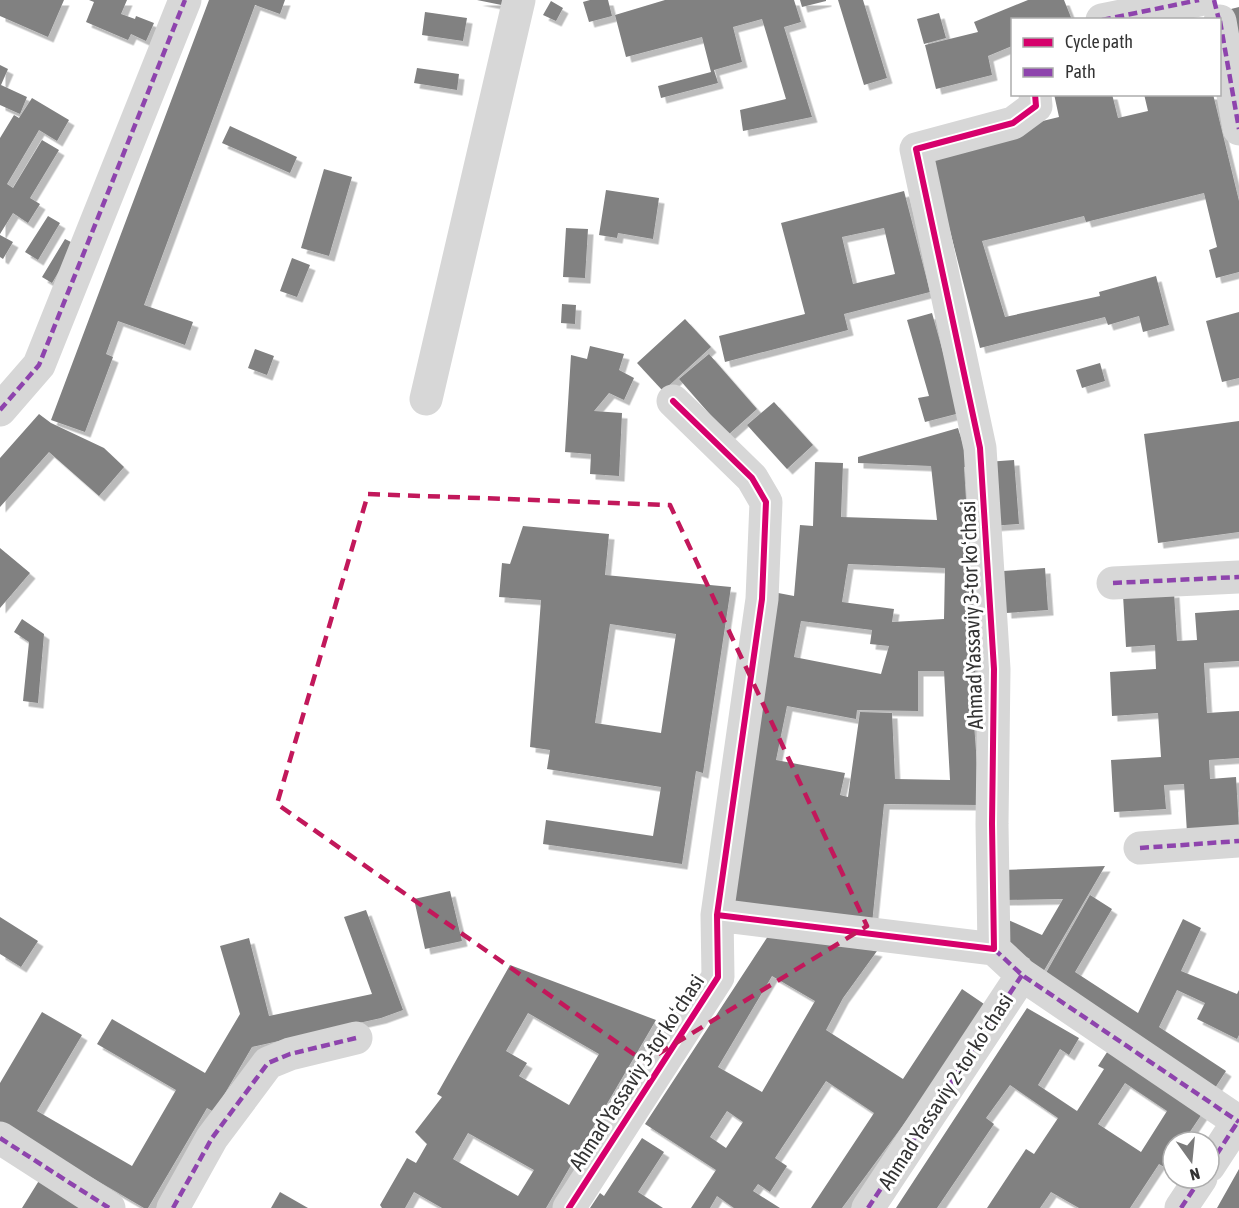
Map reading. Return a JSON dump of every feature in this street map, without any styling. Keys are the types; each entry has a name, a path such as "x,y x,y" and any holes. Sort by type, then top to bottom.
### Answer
{"street":[{"path":"0,410 39,365 185,0"},
{"path":"426,399 519,0"},
{"path":"1112,18 1199,0"},
{"path":"1214,0 1218,18"},
{"path":"1221,31 1239,129"},
{"name":"Ahmad Yassaviy 3-tor koʻchasi","path":"994,949 992,824 994,669 980,448 916,149 1013,123 1036,106 1035,96"},
{"name":"Ahmad Yassaviy 3-tor koʻchasi","path":"568,1208 718,977 717,915 762,599 765,502 752,478 673,401"},
{"path":"1113,583 1239,577"},
{"path":"1140,848 1239,841"},
{"path":"717,915 994,949 1022,975 1239,1121 1221,1148"},
{"name":"Ahmad Yassaviy 2-tor koʻchasi","path":"868,1208 1022,975"},
{"path":"173,1208 212,1138 268,1063 290,1054 356,1038"},
{"path":"0,1138 109,1208"},
{"path":"1181,1208 1193,1190"}],"highlighted area":[{"path":"368,494 670,505 867,926 645,1062 277,804"}],"building":[{"path":"0,0 64,0 48,37 0,16"},
{"path":"89,0 127,0 121,14 135,19 136,16 154,23 146,41 131,34 128,40 86,22 94,2"},
{"path":"209,0 285,0 280,14 255,5 144,305 193,322 185,345 118,321 106,354 113,357 85,432 51,420"},
{"path":"477,0 512,0 511,7"},
{"path":"608,0 612,16 589,22 583,2"},
{"path":"665,0 794,0 801,22 784,27 812,117 743,131 740,110 786,99 762,19 733,27 742,62 714,70 718,83 661,98 658,86 711,72 702,37 626,57 615,15"},
{"path":"800,0 826,0 826,1 802,7"},
{"path":"838,0 863,0 887,78 864,85"},
{"path":"1028,0 1064,0 1071,18 1011,18 1011,46 988,56 992,75 936,89 925,45 978,32 974,22"},
{"path":"551,1 563,8 556,21 543,15"},
{"path":"1239,7 1239,60 1227,10"},
{"path":"425,12 467,18 463,41 422,35"},
{"path":"939,13 946,38 924,44 917,19"},
{"path":"0,65 8,69 1,85 27,97 20,114 0,105"},
{"path":"417,68 459,74 457,90 414,83"},
{"path":"1054,96 1112,96 1118,118 1148,111 1144,96 1213,96 1239,201 1239,272 1216,278 1209,250 1217,247 1204,193 1086,222 1084,216 982,241 1005,317 1100,296 1099,292 1156,276 1169,325 1143,332 1139,316 1108,325 1105,317 980,348 929,149 1059,117"},
{"path":"32,98 69,120 57,141 39,130 7,184 13,188 42,140 59,150 30,198 40,204 28,223 13,213 0,234 0,138 14,115 19,118"},
{"path":"230,126 297,157 290,173 222,143"},
{"path":"324,169 352,177 329,256 301,248"},
{"path":"606,190 659,198 653,239 618,233 617,238 599,235"},
{"path":"904,191 930,292 844,314 848,330 725,362 719,336 805,314 781,223","holes":["884,228 895,274 853,284 842,237"]},
{"path":"48,216 60,223 38,260 25,252"},
{"path":"566,228 588,229 585,278 563,277"},
{"path":"0,235 13,242 3,259 0,257"},
{"path":"65,239 75,244 52,283 42,277"},
{"path":"292,258 310,265 297,297 280,291"},
{"path":"562,304 576,305 575,324 561,323"},
{"path":"1239,312 1239,378 1222,382 1206,321"},
{"path":"932,313 960,413 925,422 918,398 929,396 907,320"},
{"path":"685,319 711,347 663,391 637,363"},
{"path":"590,346 624,354 619,370 634,378 624,400 609,393 594,411 622,413 619,476 590,474 591,454 565,452 571,355 587,359"},
{"path":"255,349 274,356 267,375 248,368"},
{"path":"709,354 757,409 728,435 679,379"},
{"path":"1100,363 1105,381 1082,388 1076,370"},
{"path":"774,402 813,445 787,469 747,425"},
{"path":"39,414 51,423 104,448 124,467 99,496 49,452 0,507 0,458"},
{"path":"1239,421 1239,532 1158,543 1144,434"},
{"path":"958,428 970,467 964,467 975,645 976,710 973,710 980,805 884,804 872,924 723,908 773,592 794,596 800,525 813,526 815,462 843,463 841,517 937,520 931,466 858,463 858,457","holes":["848,564 945,568 944,619 892,622 894,609 842,602","801,621 872,630 870,644 889,646 881,674 794,657","918,671 944,671 950,780 895,779 892,713 860,712 848,797 840,795 845,773 776,760 787,706 856,719 857,710 918,711"]},
{"path":"1014,460 1019,524 991,526 986,462"},
{"path":"523,526 609,534 605,575 731,587 703,773 696,771 682,864 543,844 546,820 653,836 661,787 547,769 550,750 530,747 541,600 499,597 502,563 510,564","holes":["610,624 676,634 661,733 595,723"]},
{"path":"0,548 30,573 0,608"},
{"path":"1045,568 1048,610 1006,613 1003,571"},
{"path":"1174,592 1177,641 1197,640 1195,613 1239,610 1239,661 1204,663 1207,713 1239,711 1239,758 1209,760 1210,779 1236,777 1239,829 1187,833 1184,784 1164,785 1166,809 1114,812 1111,760 1161,757 1158,713 1112,716 1110,672 1156,669 1155,645 1126,647 1123,595"},
{"path":"22,619 44,634 38,703 23,701 29,642 14,632"},
{"path":"1105,866 1039,979 1023,969 1030,959 1003,944 1006,919 1042,935 1063,899 1003,900 1002,870"},
{"path":"450,891 462,941 425,949 414,899"},
{"path":"1090,895 1112,909 1075,972 1138,1013 1183,919 1201,928 1181,971 1237,994 1239,990 1239,1035 1237,1039 1197,1019 1205,1003 1177,990 1159,1027 1226,1071 1213,1091 1042,980"},
{"path":"366,910 403,1010 381,1018 252,1047 214,1112 207,1108 148,1208 144,1208 0,1124 0,1083 42,1012 82,1035 37,1111 132,1166 176,1090 97,1044 112,1019 205,1073 240,1014 220,946 249,938 269,1016 372,994 344,917"},
{"path":"0,917 38,941 21,967 0,954"},
{"path":"772,930 877,951 843,998 826,1030 903,1079 962,989 984,1004 912,1113 842,1208 811,1208 874,1113 826,1081 775,1158 787,1166 770,1192 758,1184 753,1191 780,1208 734,1208 717,1196 710,1208 691,1208 716,1170 645,1124","holes":["772,976 815,1001 762,1092 718,1067","727,1111 743,1122 726,1148 710,1137"]},
{"path":"510,965 656,1020 546,1208 442,1208 414,1192 405,1208 382,1208 380,1205 407,1158 416,1163 427,1144 415,1132 442,1097 437,1094","holes":["528,1013 599,1054 569,1105 519,1076 527,1063 506,1051","468,1133 534,1170 518,1196 453,1159"]},
{"path":"1027,1008 1079,1038 1069,1055 1060,1049 1038,1085 1077,1111 1104,1069 1098,1066 1113,1043 1208,1105 1191,1130 1161,1130 1161,1165 1159,1164 1130,1208 1079,1208 1051,1192 1040,1208 987,1208 1026,1149 1034,1154 1058,1118 1010,1085 986,1118 994,1124 937,1208 896,1208","holes":["1125,1083 1167,1111 1141,1152 1098,1124"]},
{"path":"642,1138 664,1152 638,1192 663,1208 590,1208 600,1193 604,1196"},
{"path":"1239,1169 1239,1208 1217,1208"},
{"path":"40,1179 86,1208 22,1208"},
{"path":"280,1192 308,1208 271,1208"}],"marked path":[{"path":"0,410 39,365 185,0"},
{"path":"1112,18 1199,0"},
{"path":"1214,0 1218,18"},
{"path":"1221,27 1239,129"},
{"path":"1113,583 1239,577"},
{"path":"1140,848 1239,841"},
{"path":"994,949 1022,975 1239,1122"},
{"path":"868,1208 1022,975"},
{"path":"173,1208 212,1138 268,1063 290,1054 356,1038"},
{"path":"1221,1148 1239,1120"},
{"path":"0,1138 109,1208"},
{"path":"1181,1208 1193,1190"}],"cycle path":[{"path":"717,915 994,949 992,824 994,669 980,448 916,149 1013,123 1036,106 1035,96"},
{"path":"569,1208 718,977 717,915 762,599 766,502 752,478 673,401"}]}
